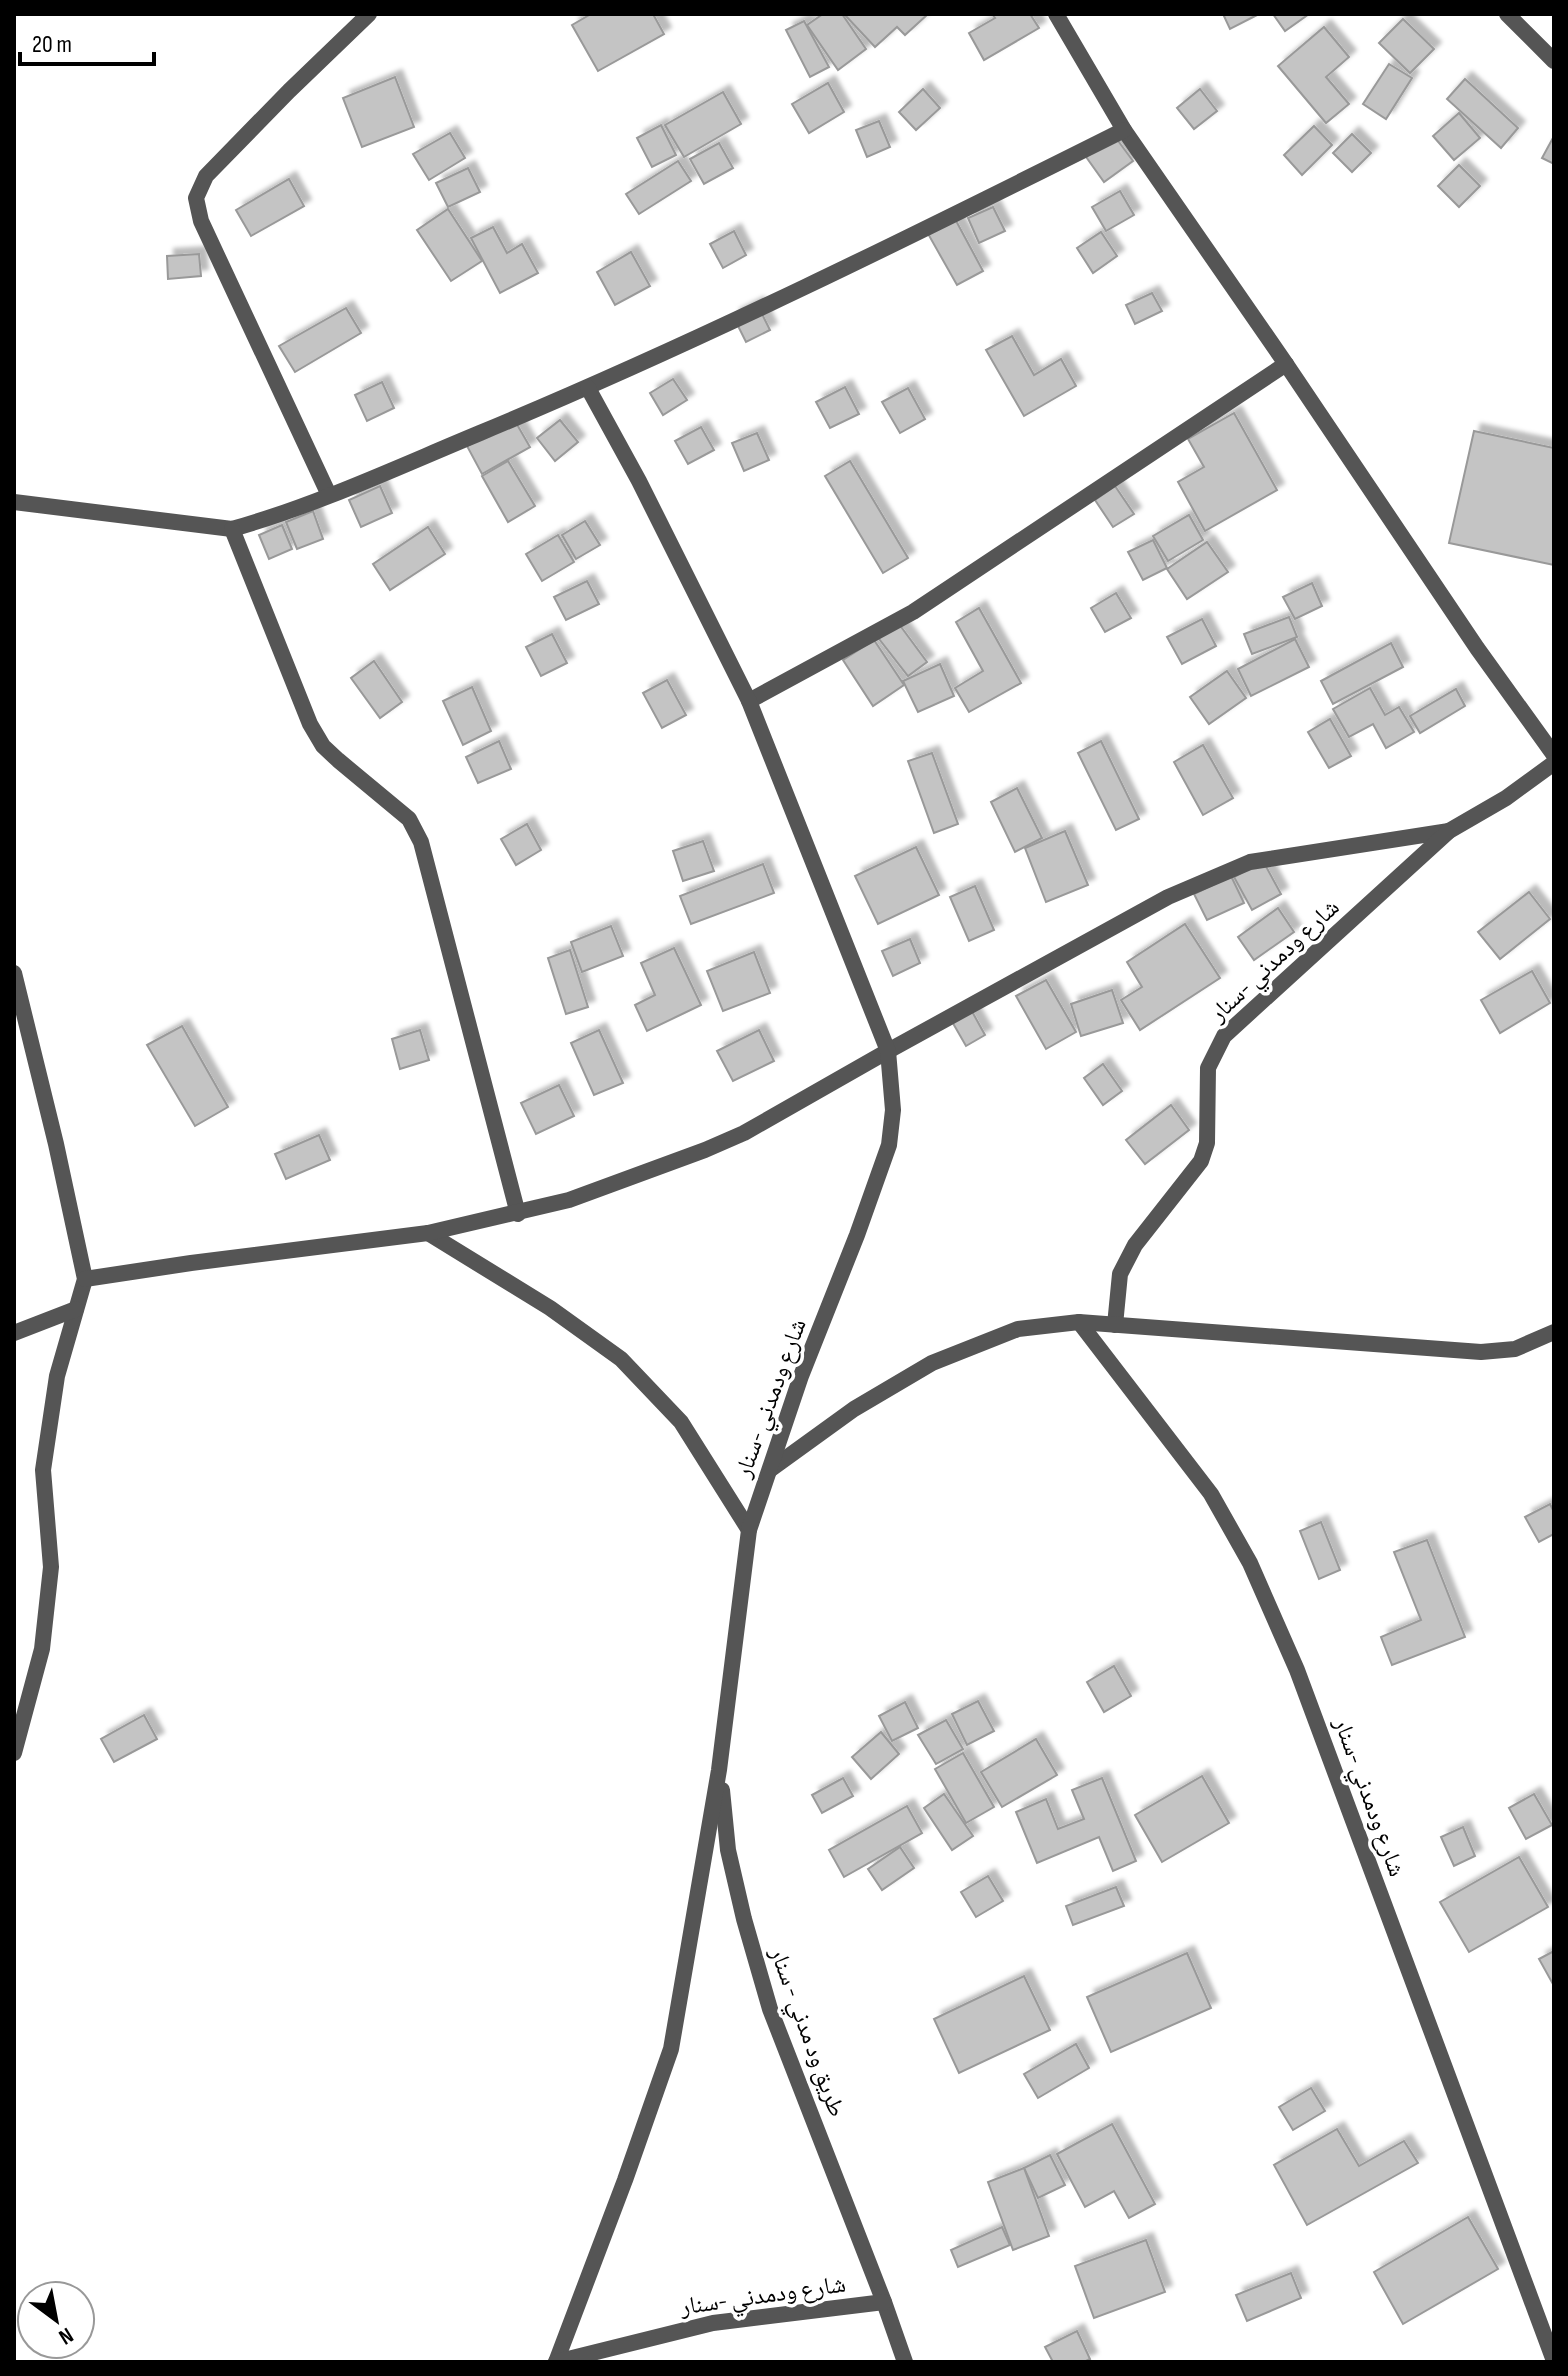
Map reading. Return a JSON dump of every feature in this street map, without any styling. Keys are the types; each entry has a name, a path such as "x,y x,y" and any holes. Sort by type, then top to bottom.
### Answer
{"street":[{"path":"329,495 201,221 196,198 206,176 369,14"},
{"path":"1056,14 1124,130 1477,648 1554,755"},
{"path":"1507,14 1554,61"},
{"path":"14,502 232,529 329,495 588,388 948,218 1124,130"},
{"path":"749,701 913,612 1286,364"},
{"name":"شارع ودمدني -سنار","path":"588,388 652,506 749,701 888,1051 893,1110 889,1145 801,1376 749,1530 719,1770"},
{"path":"232,529 310,724 323,746 409,819 421,842 518,1214"},
{"path":"85,1279 428,1233 569,1200 744,1133 1168,897 1250,862 1449,831 1506,798 1554,763"},
{"name":"شارع ودمدني -سنار","path":"1115,1325 1120,1274 1135,1245 1201,1161 1207,1143 1208,1068 1224,1036 1449,831"},
{"path":"14,973 85,1279 57,1376 43,1470 51,1567 42,1649 14,1753"},
{"path":"428,1233 550,1308 621,1359 681,1422 749,1530"},
{"path":"14,1333 76,1309"},
{"path":"771,1469 854,1409 932,1363 1018,1329 1079,1322 1481,1352 1515,1349 1554,1332"},
{"name":"شارع ودمدني -سنار","path":"1079,1322 1211,1494 1250,1563 1297,1670 1554,2361"},
{"path":"556,2362 671,2049 719,1770"},
{"name":"طريق ود مدني - سنار","path":"719,1770 728,1850 770,2009 905,2362"},
{"name":"شارع ودمدني -سنار","path":"556,2362 713,2323 884,2302"}],"building":[{"path":"591,14 653,14 664,34 598,71 572,25"},
{"path":"823,14 842,14 866,49 838,70 807,25"},
{"path":"844,14 928,14 905,35 897,27 875,47"},
{"path":"992,14 1030,14 1039,28 984,60 969,33 995,18"},
{"path":"1223,14 1259,14 1230,29"},
{"path":"1273,14 1309,14 1285,31"},
{"path":"1403,19 1434,49 1410,73 1379,43"},
{"path":"804,21 829,67 810,77 786,30"},
{"path":"1324,27 1349,57 1326,77 1349,104 1326,123 1278,66"},
{"path":"1389,64 1412,78 1386,119 1363,104"},
{"path":"395,77 414,127 362,147 343,98"},
{"path":"1465,79 1518,128 1501,148 1447,99"},
{"path":"828,83 844,112 809,133 792,104"},
{"path":"923,89 940,108 916,130 899,112"},
{"path":"1200,89 1217,111 1194,129 1177,108"},
{"path":"723,92 741,124 684,157 665,125"},
{"path":"1459,113 1480,138 1454,160 1433,136"},
{"path":"879,121 890,147 867,157 856,130"},
{"path":"661,125 676,155 652,167 637,138"},
{"path":"1314,126 1332,145 1302,175 1284,155"},
{"path":"450,133 465,158 429,180 413,154"},
{"path":"1113,134 1133,161 1104,182 1084,154"},
{"path":"1352,134 1371,153 1352,172 1333,153"},
{"path":"1554,136 1554,164 1542,158"},
{"path":"719,143 733,168 704,184 690,159"},
{"path":"678,161 691,181 639,214 626,194"},
{"path":"1459,165 1480,186 1459,207 1438,186"},
{"path":"468,168 480,192 448,207 436,183"},
{"path":"289,179 304,206 251,236 236,210"},
{"path":"1120,191 1134,215 1106,231 1092,207"},
{"path":"993,207 1005,231 979,243 968,218"},
{"path":"448,209 482,261 451,281 417,230"},
{"path":"954,217 983,271 957,285 927,232"},
{"path":"493,227 507,253 522,244 538,273 500,293 471,238"},
{"path":"734,231 746,255 723,268 710,244"},
{"path":"1101,232 1117,256 1093,273 1077,248"},
{"path":"631,252 650,286 615,305 597,272"},
{"path":"199,254 201,276 168,279 167,256"},
{"path":"1152,293 1162,311 1135,324 1126,305"},
{"path":"757,304 770,330 746,342 733,316"},
{"path":"346,308 361,333 295,372 279,346"},
{"path":"1012,336 1034,375 1061,359 1076,386 1024,416 986,350"},
{"path":"673,379 687,400 663,415 650,393"},
{"path":"382,382 394,408 367,421 355,395"},
{"path":"845,387 859,414 830,428 816,402"},
{"path":"908,388 925,419 900,433 882,402"},
{"path":"1234,413 1277,490 1205,531 1178,482 1204,467 1188,439"},
{"path":"560,420 578,442 555,461 537,438"},
{"path":"515,421 530,447 482,474 467,446"},
{"path":"701,427 714,450 688,464 675,441"},
{"path":"1474,431 1554,448 1554,565 1449,543"},
{"path":"757,433 769,460 744,471 732,443"},
{"path":"508,461 535,506 508,522 482,476"},
{"path":"850,461 908,558 883,573 825,476"},
{"path":"380,486 392,513 361,527 349,500"},
{"path":"1115,486 1134,514 1113,527 1095,500"},
{"path":"313,511 323,539 297,549 286,522"},
{"path":"1189,515 1203,540 1168,561 1153,536"},
{"path":"585,521 600,545 576,559 562,535"},
{"path":"282,525 292,549 269,559 259,535"},
{"path":"428,527 445,554 390,590 373,564"},
{"path":"558,535 574,562 542,581 526,554"},
{"path":"1153,540 1167,568 1143,580 1128,552"},
{"path":"1207,542 1228,572 1187,599 1167,569"},
{"path":"587,581 599,604 566,620 554,597"},
{"path":"1312,583 1322,606 1295,619 1283,597"},
{"path":"1116,593 1131,618 1105,632 1091,608"},
{"path":"979,608 1021,683 969,712 955,688 983,671 956,622"},
{"path":"1289,617 1297,637 1252,654 1244,634"},
{"path":"1202,619 1216,646 1182,664 1167,637"},
{"path":"896,620 927,662 908,676 876,635"},
{"path":"552,634 567,663 541,676 526,647"},
{"path":"1295,639 1309,667 1251,696 1238,669"},
{"path":"874,640 904,685 873,706 843,660"},
{"path":"1391,643 1403,667 1333,704 1321,681"},
{"path":"374,661 402,702 380,718 351,678"},
{"path":"940,664 954,696 918,712 903,681"},
{"path":"1227,671 1246,698 1209,724 1190,697"},
{"path":"667,680 686,715 662,728 643,693"},
{"path":"472,687 491,731 463,745 443,701"},
{"path":"1370,688 1385,715 1399,707 1414,732 1386,748 1373,724 1349,737 1333,709"},
{"path":"1456,689 1465,706 1420,733 1410,716"},
{"path":"1330,719 1351,756 1329,768 1308,732"},
{"path":"499,741 511,769 478,783 466,757"},
{"path":"1101,741 1139,819 1116,830 1078,753"},
{"path":"1203,745 1233,798 1203,815 1174,762"},
{"path":"932,753 958,824 934,833 908,761"},
{"path":"1017,788 1042,838 1015,852 991,802"},
{"path":"527,824 541,850 516,865 501,839"},
{"path":"1065,831 1088,885 1046,902 1025,848"},
{"path":"703,841 714,871 683,881 673,851"},
{"path":"916,847 939,895 878,924 855,876"},
{"path":"1263,861 1281,894 1252,910 1234,877"},
{"path":"763,864 774,893 691,924 680,896"},
{"path":"1231,876 1244,903 1207,920 1194,894"},
{"path":"975,886 994,930 969,941 950,897"},
{"path":"1529,892 1550,919 1500,959 1478,932"},
{"path":"1278,908 1294,932 1254,960 1238,937"},
{"path":"1185,924 1220,978 1140,1030 1121,1000 1142,987 1127,962"},
{"path":"611,926 623,956 582,972 571,942"},
{"path":"910,939 920,963 893,976 882,951"},
{"path":"674,948 701,1005 647,1031 635,1005 655,995 641,963"},
{"path":"570,950 588,1007 566,1014 548,958"},
{"path":"754,952 770,993 723,1011 707,971"},
{"path":"1532,971 1550,1003 1500,1033 1481,1000"},
{"path":"1046,980 1076,1032 1046,1049 1016,996"},
{"path":"1112,990 1123,1023 1081,1036 1071,1004"},
{"path":"969,1006 985,1035 966,1046 950,1018"},
{"path":"182,1026 228,1107 195,1126 147,1045"},
{"path":"420,1030 429,1060 400,1069 392,1039"},
{"path":"599,1030 623,1083 594,1095 571,1043"},
{"path":"759,1030 774,1061 733,1081 717,1051"},
{"path":"1103,1064 1122,1091 1103,1105 1084,1078"},
{"path":"559,1085 574,1116 536,1134 521,1103"},
{"path":"1171,1105 1189,1130 1145,1164 1126,1140"},
{"path":"319,1135 330,1160 286,1179 275,1154"},
{"path":"1550,1504 1554,1512 1554,1534 1539,1542 1525,1517"},
{"path":"1321,1522 1340,1570 1319,1579 1300,1531"},
{"path":"1427,1540 1465,1637 1392,1665 1381,1637 1421,1620 1394,1552"},
{"path":"1114,1666 1131,1696 1104,1712 1087,1682"},
{"path":"978,1701 994,1731 967,1745 952,1714"},
{"path":"905,1702 918,1728 892,1741 879,1716"},
{"path":"144,1715 157,1739 114,1762 101,1739"},
{"path":"946,1720 963,1749 936,1764 918,1735"},
{"path":"881,1732 899,1754 871,1779 852,1757"},
{"path":"1036,1739 1057,1775 1002,1807 981,1772"},
{"path":"963,1753 994,1807 966,1823 935,1769"},
{"path":"1202,1776 1229,1823 1162,1862 1135,1815"},
{"path":"843,1778 853,1796 822,1813 812,1795"},
{"path":"1102,1778 1136,1861 1113,1871 1099,1837 1037,1863 1016,1812 1046,1799 1058,1829 1084,1819 1072,1790"},
{"path":"944,1794 973,1836 952,1850 924,1808"},
{"path":"1534,1794 1552,1825 1526,1839 1509,1808"},
{"path":"907,1806 922,1833 844,1877 829,1850"},
{"path":"1463,1827 1475,1856 1454,1866 1441,1837"},
{"path":"900,1847 914,1868 882,1890 868,1869"},
{"path":"1519,1857 1548,1907 1469,1952 1440,1902"},
{"path":"988,1876 1003,1901 976,1917 961,1892"},
{"path":"1116,1887 1124,1906 1073,1925 1066,1906"},
{"path":"1554,1951 1554,1986 1539,1959"},
{"path":"1187,1953 1211,2008 1111,2052 1087,1997"},
{"path":"1024,1976 1050,2030 959,2073 934,2019"},
{"path":"1076,2044 1089,2068 1038,2098 1024,2074"},
{"path":"1311,2088 1325,2111 1293,2130 1279,2107"},
{"path":"1112,2124 1155,2204 1129,2218 1114,2191 1085,2207 1057,2154"},
{"path":"1337,2129 1359,2166 1404,2141 1418,2163 1307,2225 1274,2165"},
{"path":"1050,2155 1065,2185 1038,2198 1024,2168"},
{"path":"1024,2168 1049,2236 1013,2250 988,2182"},
{"path":"1468,2217 1498,2269 1403,2324 1374,2272"},
{"path":"1002,2227 1010,2245 958,2267 951,2250"},
{"path":"1146,2240 1165,2292 1094,2318 1075,2266"},
{"path":"1291,2273 1301,2298 1247,2321 1236,2295"},
{"path":"1077,2331 1090,2359 1084,2362 1053,2362 1045,2347"}]}
